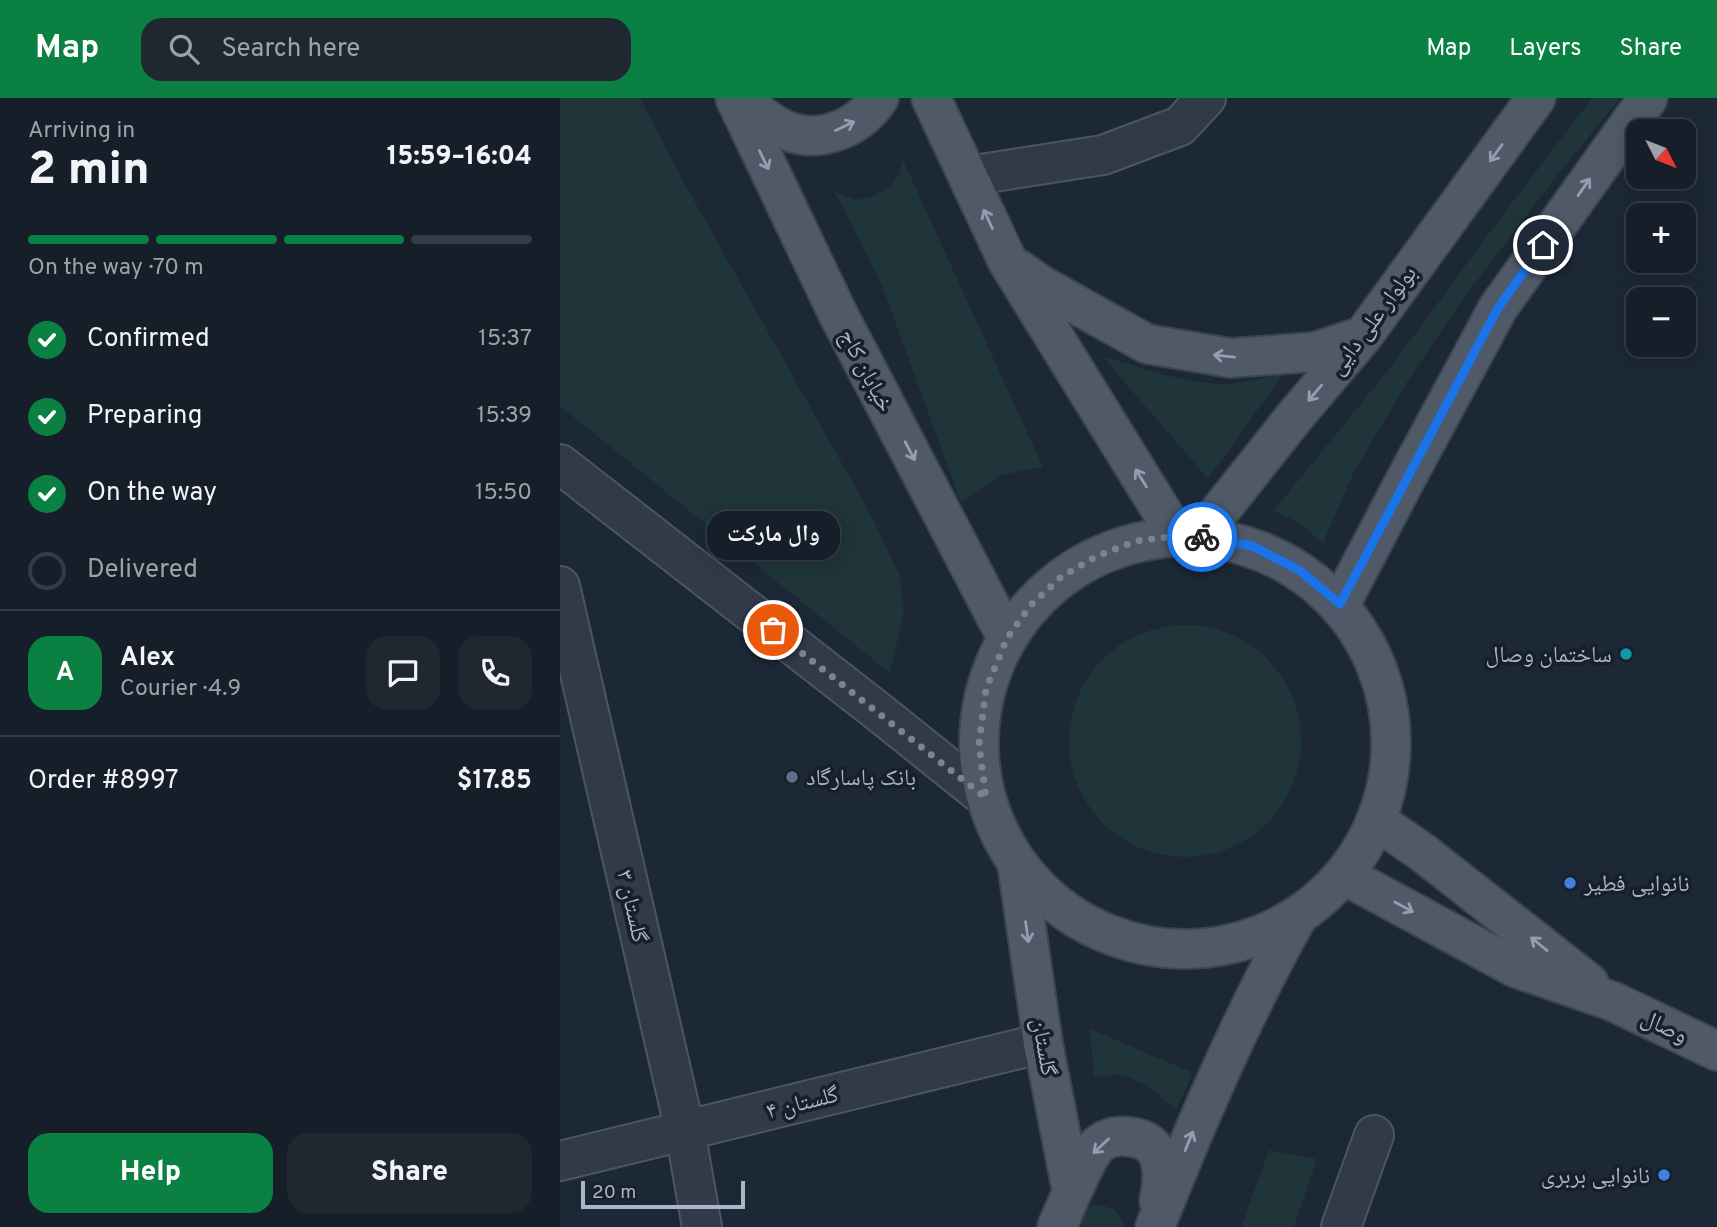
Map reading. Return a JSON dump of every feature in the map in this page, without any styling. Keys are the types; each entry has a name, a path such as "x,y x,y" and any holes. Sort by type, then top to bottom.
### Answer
{"main road":[{"name":"خیابان کاج","path":"735,98 838,314 1007,638"},
{"path":"741,98 763,118 786,131 813,136 845,129 871,110 879,98"},
{"path":"931,98 1008,262 1188,536"},
{"name":"بولوار علی دایی","path":"1188,536 1363,336 1536,98"},
{"path":"1340,604 1498,308 1648,98"},
{"path":"1008,262 1041,285 1147,344 1230,358 1314,352 1363,336"},
{"path":"1188,536 1252,546 1299,570 1340,604 1372,652 1390,707 1391,765 1377,821 1344,875 1298,916 1240,943 1178,950 1116,939 1061,909 1017,864 998,832 986,798 979,744 986,689 1007,638 1031,605 1061,577 1097,556 1136,541 1188,536"},
{"path":"1377,821 1422,852 1612,1001"},
{"name":"گلستان","path":"1017,864 1043,1043 1072,1192"},
{"path":"1344,875 1516,968 1612,1001"},
{"path":"1154,1227 1195,1126 1273,960 1298,916"},
{"name":"وصال","path":"1612,1001 1717,1051"},
{"path":"1058,1227 1072,1192 1098,1146 1110,1137 1125,1136 1139,1138 1152,1146 1160,1159 1163,1174 1154,1227"}],"street":[{"path":"968,176 1103,155 1180,126 1206,98"},
{"path":"560,464 986,798"},
{"name":"گلستان ۳","path":"560,586 685,1131 702,1227"},
{"name":"گلستان ۴","path":"560,1161 1043,1043"},
{"path":"1341,1227 1374,1135"}],"green space":[{"path":"560,98 640,98 682,179 871,515 899,574 904,611 890,673 560,406"},
{"path":"1592,98 1620,98 1462,300 1407,382 1353,474 1323,543 1302,525 1274,510 1390,368"},
{"path":"903,160 1043,467 1000,475 961,503 883,288 835,192 855,200 874,196 891,185 899,175"},
{"path":"1102,356 1165,375 1214,384 1236,383 1283,374 1208,479"},
{"path":"1185,625 1208,627 1240,639 1259,651 1275,667 1296,707 1301,741 1299,764 1287,796 1275,815 1259,831 1219,852 1185,857 1162,855 1130,843 1111,831 1095,815 1074,775 1069,741 1071,718 1083,686 1095,667 1111,651 1151,630"},
{"path":"1090,1029 1193,1073 1176,1110 1157,1093 1133,1079 1114,1075 1094,1078"},
{"path":"1269,1150 1317,1159 1294,1227 1241,1227"},
{"path":"1092,1205 1112,1209 1124,1227 1071,1227 1075,1217"}],"way so far":[{"path":"773,630 986,798 979,744 986,689 1007,638 1031,605 1061,577 1097,556 1136,541 1177,536 1202,537"}],"place":[{"name":"وال مارکت","path":"773,630"},
{"name":"ساختمان وصال","path":"1626,654"},
{"name":"بانک پاسارگاد","path":"792,777"},
{"name":"نانوایی فطیر","path":"1570,883"},
{"name":"نانوایی بربری","path":"1664,1175"}],"route":[{"path":"1202,537 1252,546 1299,570 1340,604 1498,308 1543,245"}]}
